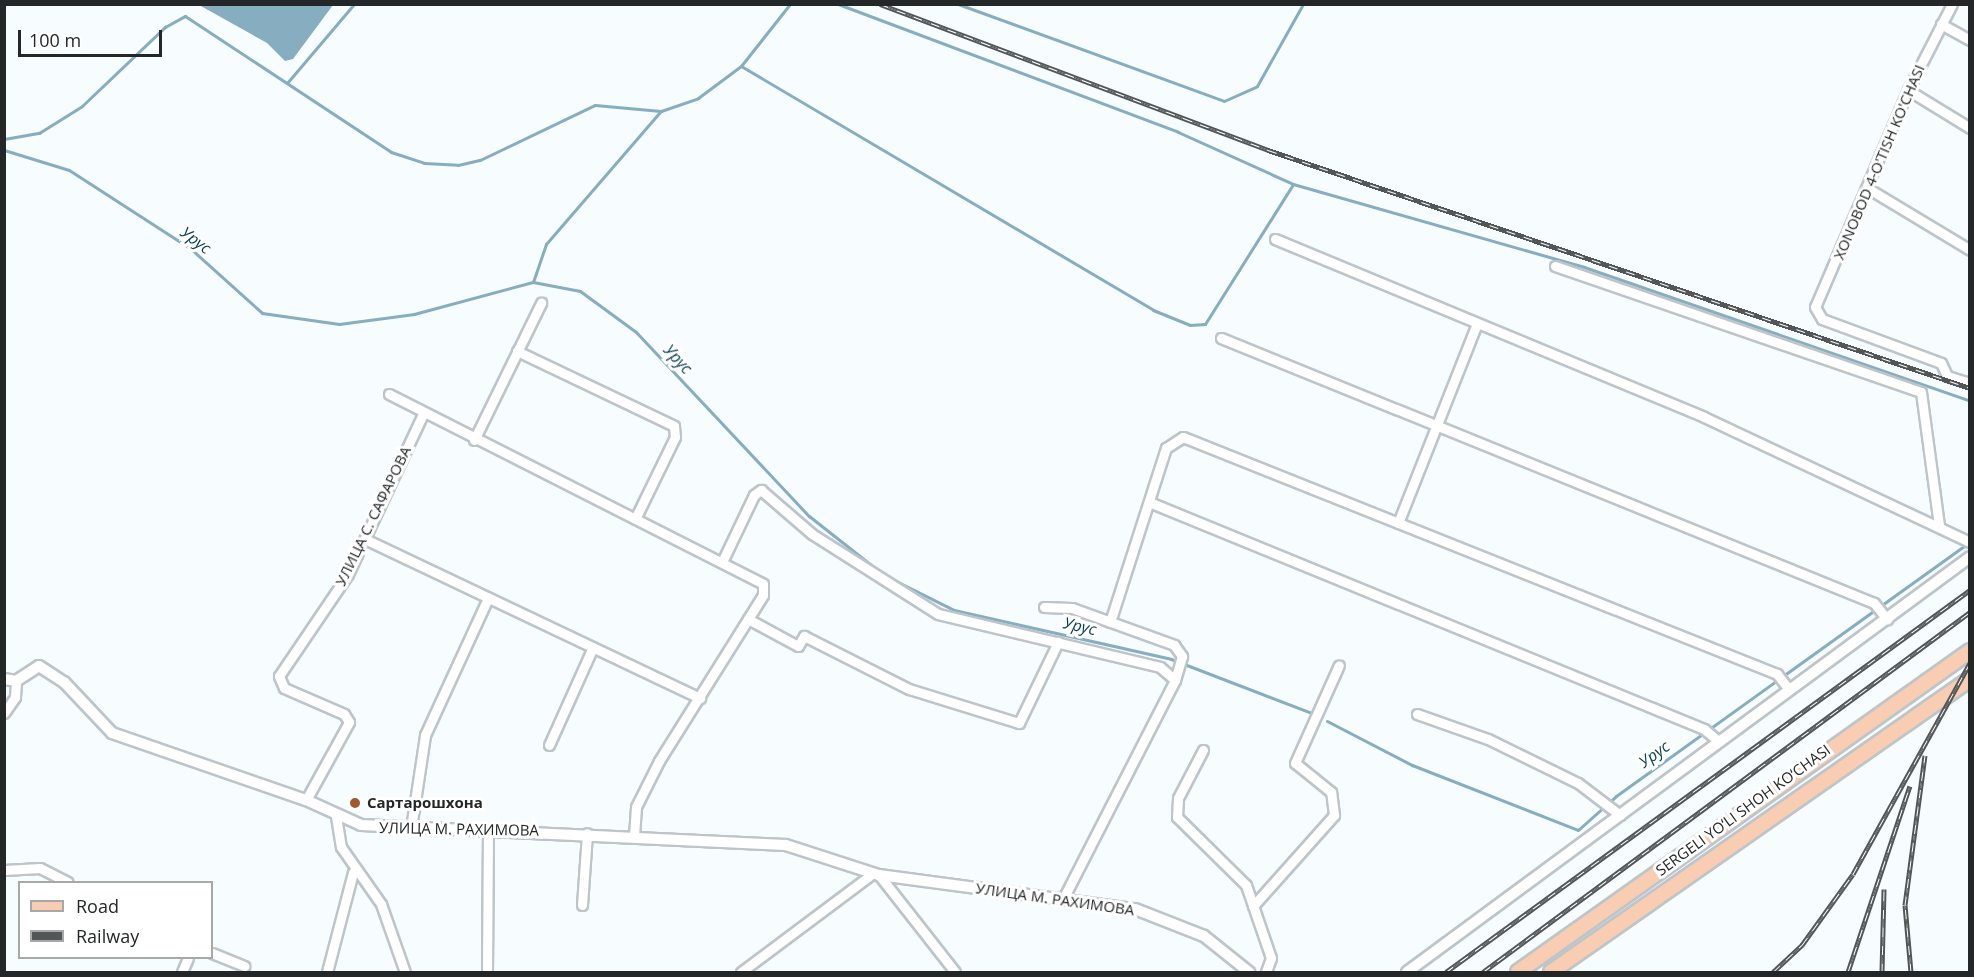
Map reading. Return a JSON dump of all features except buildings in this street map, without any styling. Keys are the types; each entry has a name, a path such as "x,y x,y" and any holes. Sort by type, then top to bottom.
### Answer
{"main road":[{"name":"SERGELI YO‘LI SHOH KO‘CHASI","path":"1518,972 1970,651"},
{"name":"SERGELI YO‘LI SHOH KO‘CHASI","path":"1551,972 1970,679"}],"street":[{"name":"XONOBOD 4-O'TISH KO'CHASI","path":"1952,4 1908,90 1869,189 1815,307 1822,319 1941,363 1947,376 1970,383"},
{"path":"1941,24 1970,40"},
{"path":"1908,90 1970,128"},
{"path":"1869,189 1970,250"},
{"path":"1275,239 1476,326 1704,417 1968,541"},
{"path":"1555,266 1921,392 1940,526"},
{"path":"474,440 541,303"},
{"path":"1398,523 1476,326"},
{"path":"1221,338 1435,427 1874,603 1887,619"},
{"path":"517,351 674,426 675,437 635,519"},
{"path":"389,394 474,440 763,584 748,619 636,807 634,835"},
{"name":"УЛИЦА С. САФАРОВА","path":"306,800 349,722 344,714 284,688 279,676 365,539 423,414"},
{"path":"1110,622 1166,448 1178,437 1777,674 1788,688"},
{"path":"722,562 754,495 762,490 812,534 938,614 1160,667 1175,680"},
{"path":"1149,502 1710,734"},
{"path":"365,539 700,698"},
{"path":"1407,972 1616,811 1710,734 1788,688 1887,619 1970,557"},
{"path":"411,828 425,735 488,598"},
{"path":"1044,607 1072,608 1174,645 1180,662 1175,680 1064,897"},
{"path":"748,619 798,646 804,636 909,689 1019,723 1058,642"},
{"path":"549,746 593,648"},
{"path":"1253,906 1334,815 1331,792 1295,763 1340,665"},
{"name":"УЛИЦА М. РАХИМОВА","path":"16,681 39,666 67,685 112,733 306,800 336,816 373,827 488,828 786,845 876,874 1064,897 1170,921 1204,936 1249,972"},
{"path":"4,679 16,681 15,697 4,713"},
{"path":"1417,714 1488,739 1604,799 1616,811"},
{"path":"1203,750 1178,798 1177,816 1246,885 1270,958 1266,972"},
{"path":"336,816 340,847 353,872 381,904 405,972"},
{"path":"487,972 488,828"},
{"path":"582,905 588,833"},
{"path":"4,870 40,868 66,881"},
{"path":"327,972 353,872"},
{"path":"741,972 876,874 952,971"},
{"path":"213,953 245,966"}],"water":[{"path":"199,5 333,5 293,59 285,61 267,43"}],"waterway":[{"path":"287,83 354,4"},
{"path":"4,139 39,133 82,106 165,27 185,16 391,152 424,163 458,165 480,160 595,105 661,111 698,98 741,66 790,4"},
{"path":"838,4 1178,132 1293,184 1584,267 1970,401"},
{"path":"958,4 1224,101 1257,86 1303,4"},
{"path":"741,66 1153,310 1190,325 1205,324 1293,184"},
{"path":"533,282 546,244 661,111"},
{"name":"Урус","path":"4,150 69,170 191,249 262,313 339,324 414,314 533,282 580,291 636,332 809,516 880,572"},
{"name":"Урус","path":"1327,721 1412,765 1578,830 1616,796 1969,542"},
{"name":"Урус","path":"888,577 954,610 1171,659 1312,713"}],"railway":[{"path":"880,4 1268,150 1970,388"},
{"path":"1446,972 1970,590"},
{"path":"1483,972 1970,612"},
{"path":"1773,972 1802,945 1853,874 1970,663"},
{"path":"1911,972 1905,905 1925,755"},
{"path":"1848,972 1910,786"},
{"path":"1882,972 1884,889"}],"place":[{"name":"Сартарошхона","path":"355,803"}]}
